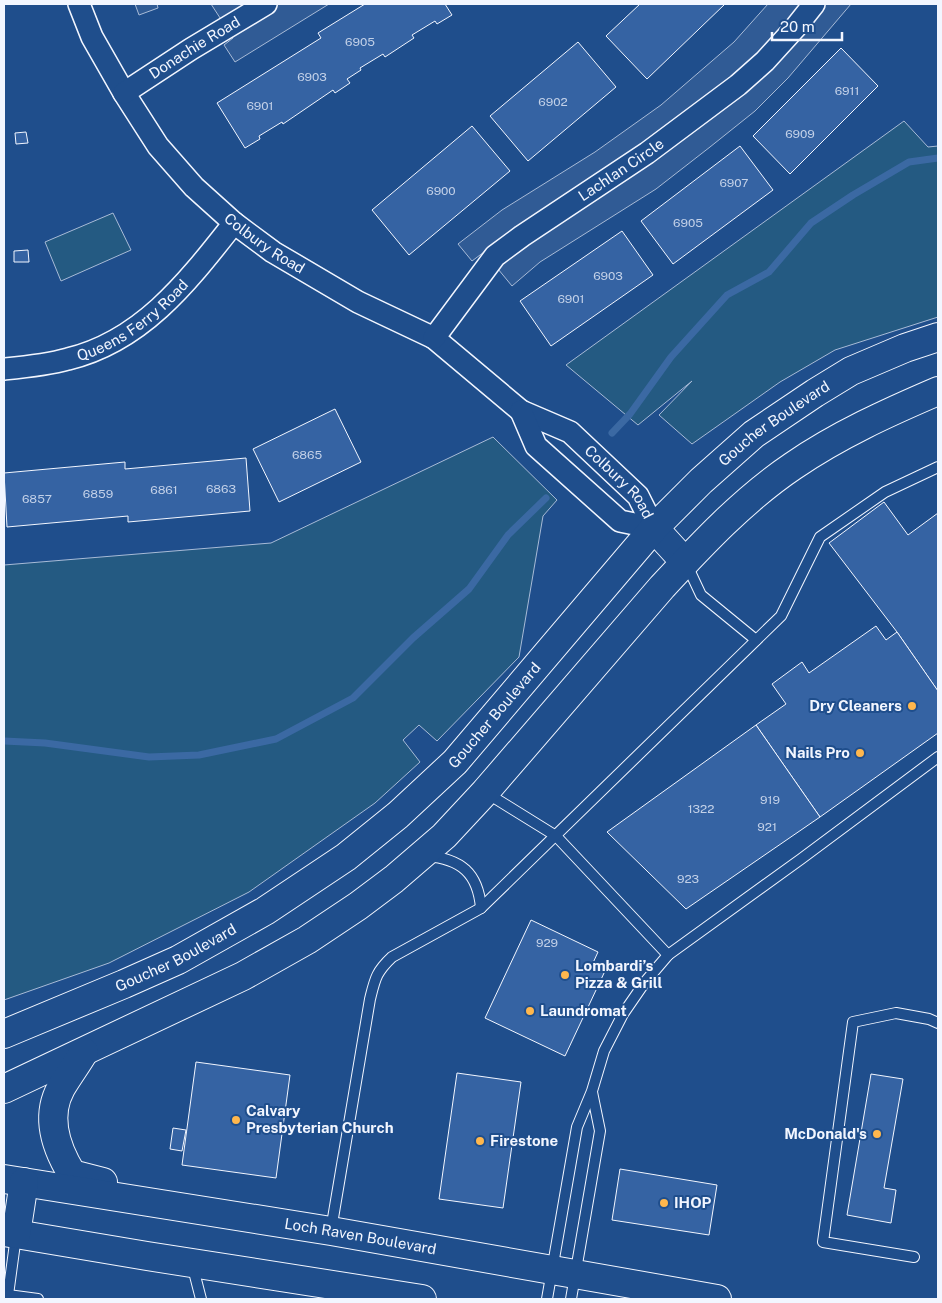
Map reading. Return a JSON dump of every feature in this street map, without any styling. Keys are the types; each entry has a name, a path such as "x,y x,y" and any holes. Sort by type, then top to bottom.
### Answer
{"main road":[{"name":"Goucher Boulevard","path":"4,1034 178,960 266,911 346,857 398,815 455,762 654,528 701,481 754,434 851,371 938,336"},
{"path":"4,1089 243,976 307,940 358,906 444,836 485,792 685,562 752,497 793,466 844,436 938,392"},
{"path":"654,528 685,562"},
{"path":"84,1052 60,1090 54,1110 55,1140 62,1159 72,1174 218,1213"},
{"path":"14,1181 10,1233 192,1263 330,1289 422,1299"},
{"name":"Loch Raven Boulevard","path":"14,1181 331,1231 567,1282 717,1299"}],"street":[{"name":"Colbury Road","path":"79,4 92,37 124,93 158,146 194,187 234,224 273,252 329,286 434,338 521,411 570,432 638,496 654,528"},
{"name":"Donachie Road","path":"124,93 191,49 266,4"},
{"name":"Lachlan Circle","path":"434,338 495,256 647,153 738,85 771,54 814,4"},
{"name":"Queens Ferry Road","path":"4,369 42,365 70,359 106,346 163,307 186,284 234,224"},
{"name":"Colbury Road","path":"521,411 536,446 620,521 654,528"}],"lane":[{"path":"331,1231 370,999 375,979 380,969 392,957 481,908 781,616 820,537 885,492 938,467"},
{"path":"685,562 701,595 756,640"},
{"path":"567,1282 577,1127 592,1091 604,1051 623,1014 645,982 668,955 938,757"},
{"path":"485,792 556,836 668,955"},
{"path":"421,856 452,861 464,868 471,876 477,889 481,908"},
{"path":"914,1257 823,1242 853,1022 896,1013 929,1018 938,1023"},
{"path":"547,1299 567,1282 600,1131 592,1091"},
{"path":"10,1233 6,1296 38,1299"},
{"path":"192,1263 201,1299"}],"shaded area":[{"path":"135,4 157,4 158,8 139,15"},
{"path":"211,4 329,4 235,62 224,45 233,38"},
{"path":"768,4 851,4 788,78 755,111 656,189 540,262 512,286 484,252 472,261 458,244 502,210 595,152 661,105 734,42"},
{"path":"904,121 928,147 938,146 938,317 835,350 780,382 692,444 659,415 692,381 638,425 566,365"},
{"path":"113,213 131,250 61,281 45,242"},
{"path":"493,437 557,500 543,516 519,657 437,741 419,725 403,740 420,762 375,803 249,892 109,963 4,1000 4,565 271,543"}],"building":[{"path":"365,4 445,4 452,15 437,24 435,21 412,35 414,38 385,57 383,54 360,68 361,70 347,79 350,83 335,93 333,90 283,124 282,122 259,136 260,139 245,148 217,103 321,38 318,33"},
{"path":"640,4 725,4 647,79 606,36"},
{"path":"578,42 616,87 528,161 490,116"},
{"path":"841,48 878,86 790,174 753,136"},
{"path":"472,126 510,171 409,255 372,210"},
{"path":"26,132 28,143 16,144 15,133"},
{"path":"740,146 773,190 673,264 641,221"},
{"path":"622,231 653,275 551,346 520,301"},
{"path":"28,250 29,262 14,262 14,251"},
{"path":"335,409 361,462 279,502 253,449"},
{"path":"246,458 250,511 128,522 128,516 7,527 4,473 125,462 125,469"},
{"path":"884,502 908,535 938,513 938,691 897,632 829,543"},
{"path":"876,626 886,640 897,632 938,691 938,733 820,817 756,725 786,704 772,684 802,662 809,673"},
{"path":"756,725 820,817 686,909 607,832"},
{"path":"531,920 598,952 592,965 605,971 565,1056 485,1018"},
{"name":"Calvary Presbyterian Church","path":"196,1062 290,1075 276,1178 182,1165"},
{"name":"Firestone","path":"457,1073 521,1082 503,1208 439,1199"},
{"name":"McDonald's","path":"871,1074 903,1079 884,1188 896,1190 891,1223 847,1215"},
{"path":"173,1128 186,1130 182,1151 170,1149"},
{"name":"IHOP","path":"620,1169 717,1185 709,1235 612,1220"}],"waterway":[{"path":"612,433 630,414 671,357 727,295 769,272 811,223 853,195 909,162 938,158"},
{"path":"4,741 45,743 149,757 199,755 276,739 353,698 413,638 469,589 508,535 546,498"}],"place":[{"name":"Dry Cleaners","path":"912,706"},
{"name":"Nails Pro","path":"860,753"},
{"name":"Lombardi’s Pizza & Grill","path":"565,975"},
{"name":"Laundromat","path":"530,1011"},
{"name":"Calvary Presbyterian Church","path":"236,1120"},
{"name":"McDonald's","path":"877,1134"},
{"name":"Firestone","path":"480,1141"},
{"name":"IHOP","path":"664,1203"}]}
